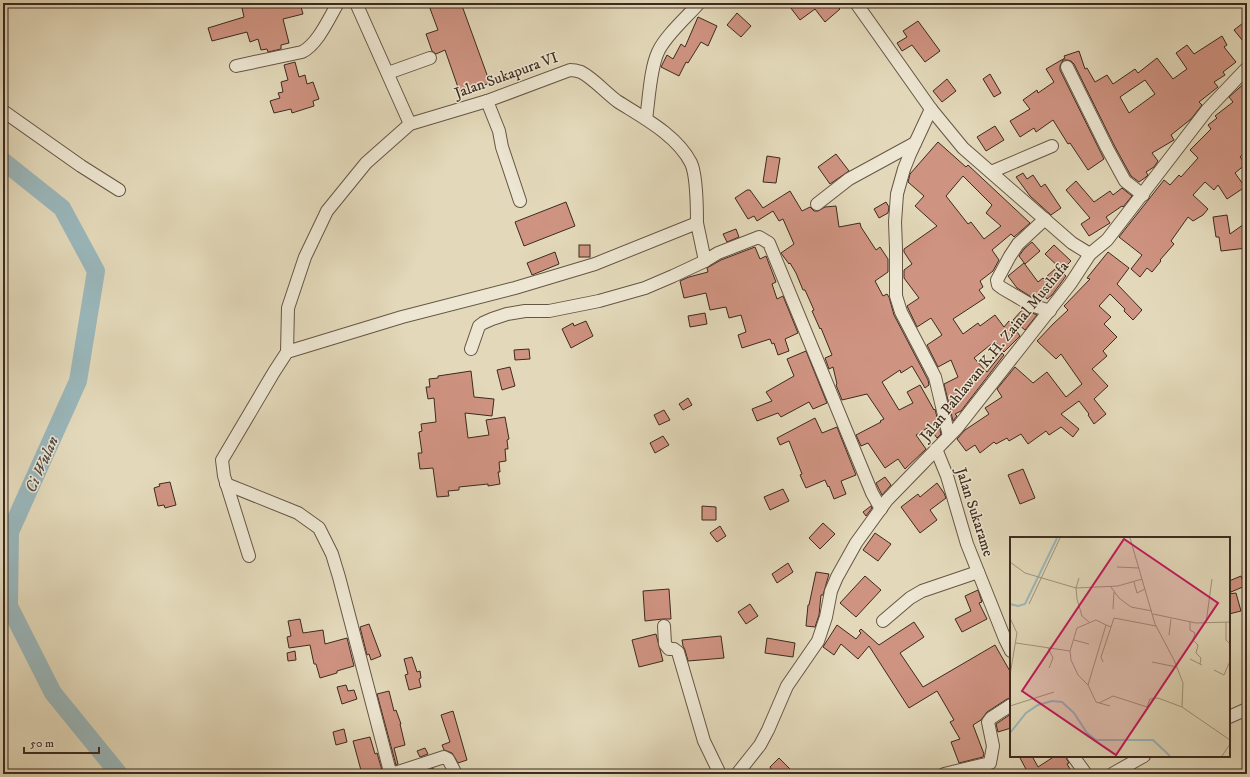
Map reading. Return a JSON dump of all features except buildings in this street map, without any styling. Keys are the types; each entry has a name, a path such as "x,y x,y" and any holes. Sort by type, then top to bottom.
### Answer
{"street":[{"path":"236,66 302,52 309,48 338,3"},
{"path":"249,556 226,484 222,460 287,352 288,308 305,257 327,211 366,164 410,124 356,3"},
{"path":"646,119 653,67 657,52 699,3"},
{"path":"856,3 931,109 963,148 1072,242 1090,254"},
{"path":"388,73 430,58"},
{"path":"1068,67 1107,148 1125,181 1142,195"},
{"name":"Jalan Pahlawan K.H. Zainal Musthafa","path":"738,774 760,745 787,686 818,641 826,617 831,591 837,577 856,543 887,500 949,436 1050,311 1090,254 1107,240 1207,110 1247,68"},
{"name":"Jalan Sukapura VI","path":"410,124 487,100 570,70 581,72 616,100 665,133 683,150 692,164 697,195 697,223 705,260"},
{"path":"487,100 499,131 502,148 520,201"},
{"path":"931,109 904,169 897,194 895,222 896,296 901,312 935,377 949,436"},
{"path":"3,110 81,166 119,190"},
{"path":"817,204 849,179 915,143"},
{"path":"991,172 1052,146"},
{"path":"1045,219 1018,244 998,280 998,285 1031,305 1050,311"},
{"path":"287,352 402,317 515,288 595,264 697,223"},
{"path":"471,349 479,326 492,319 525,311 548,311 599,301 645,288 673,276 718,253 759,236 769,243 872,493 881,509"},
{"name":"Jalan Sukarame","path":"936,449 947,476 967,544 1010,649"},
{"path":"226,484 298,513 320,528 332,554 339,577 389,768 392,772 444,757 448,760 456,774"},
{"path":"883,621 910,598 922,591 978,572"},
{"path":"664,626 665,644 669,649 674,649 678,652 704,741 720,774"},
{"path":"944,774 990,763 992,760 993,746 988,722 991,718 1010,706"},
{"path":"1230,717 1247,709"},
{"path":"1074,757 1086,774"},
{"path":"1112,774 1142,757"}],"waterway":[{"name":"Ci Wulan","path":"3,161 62,208 96,271 78,381 10,532 9,606 53,693 119,774"}]}
